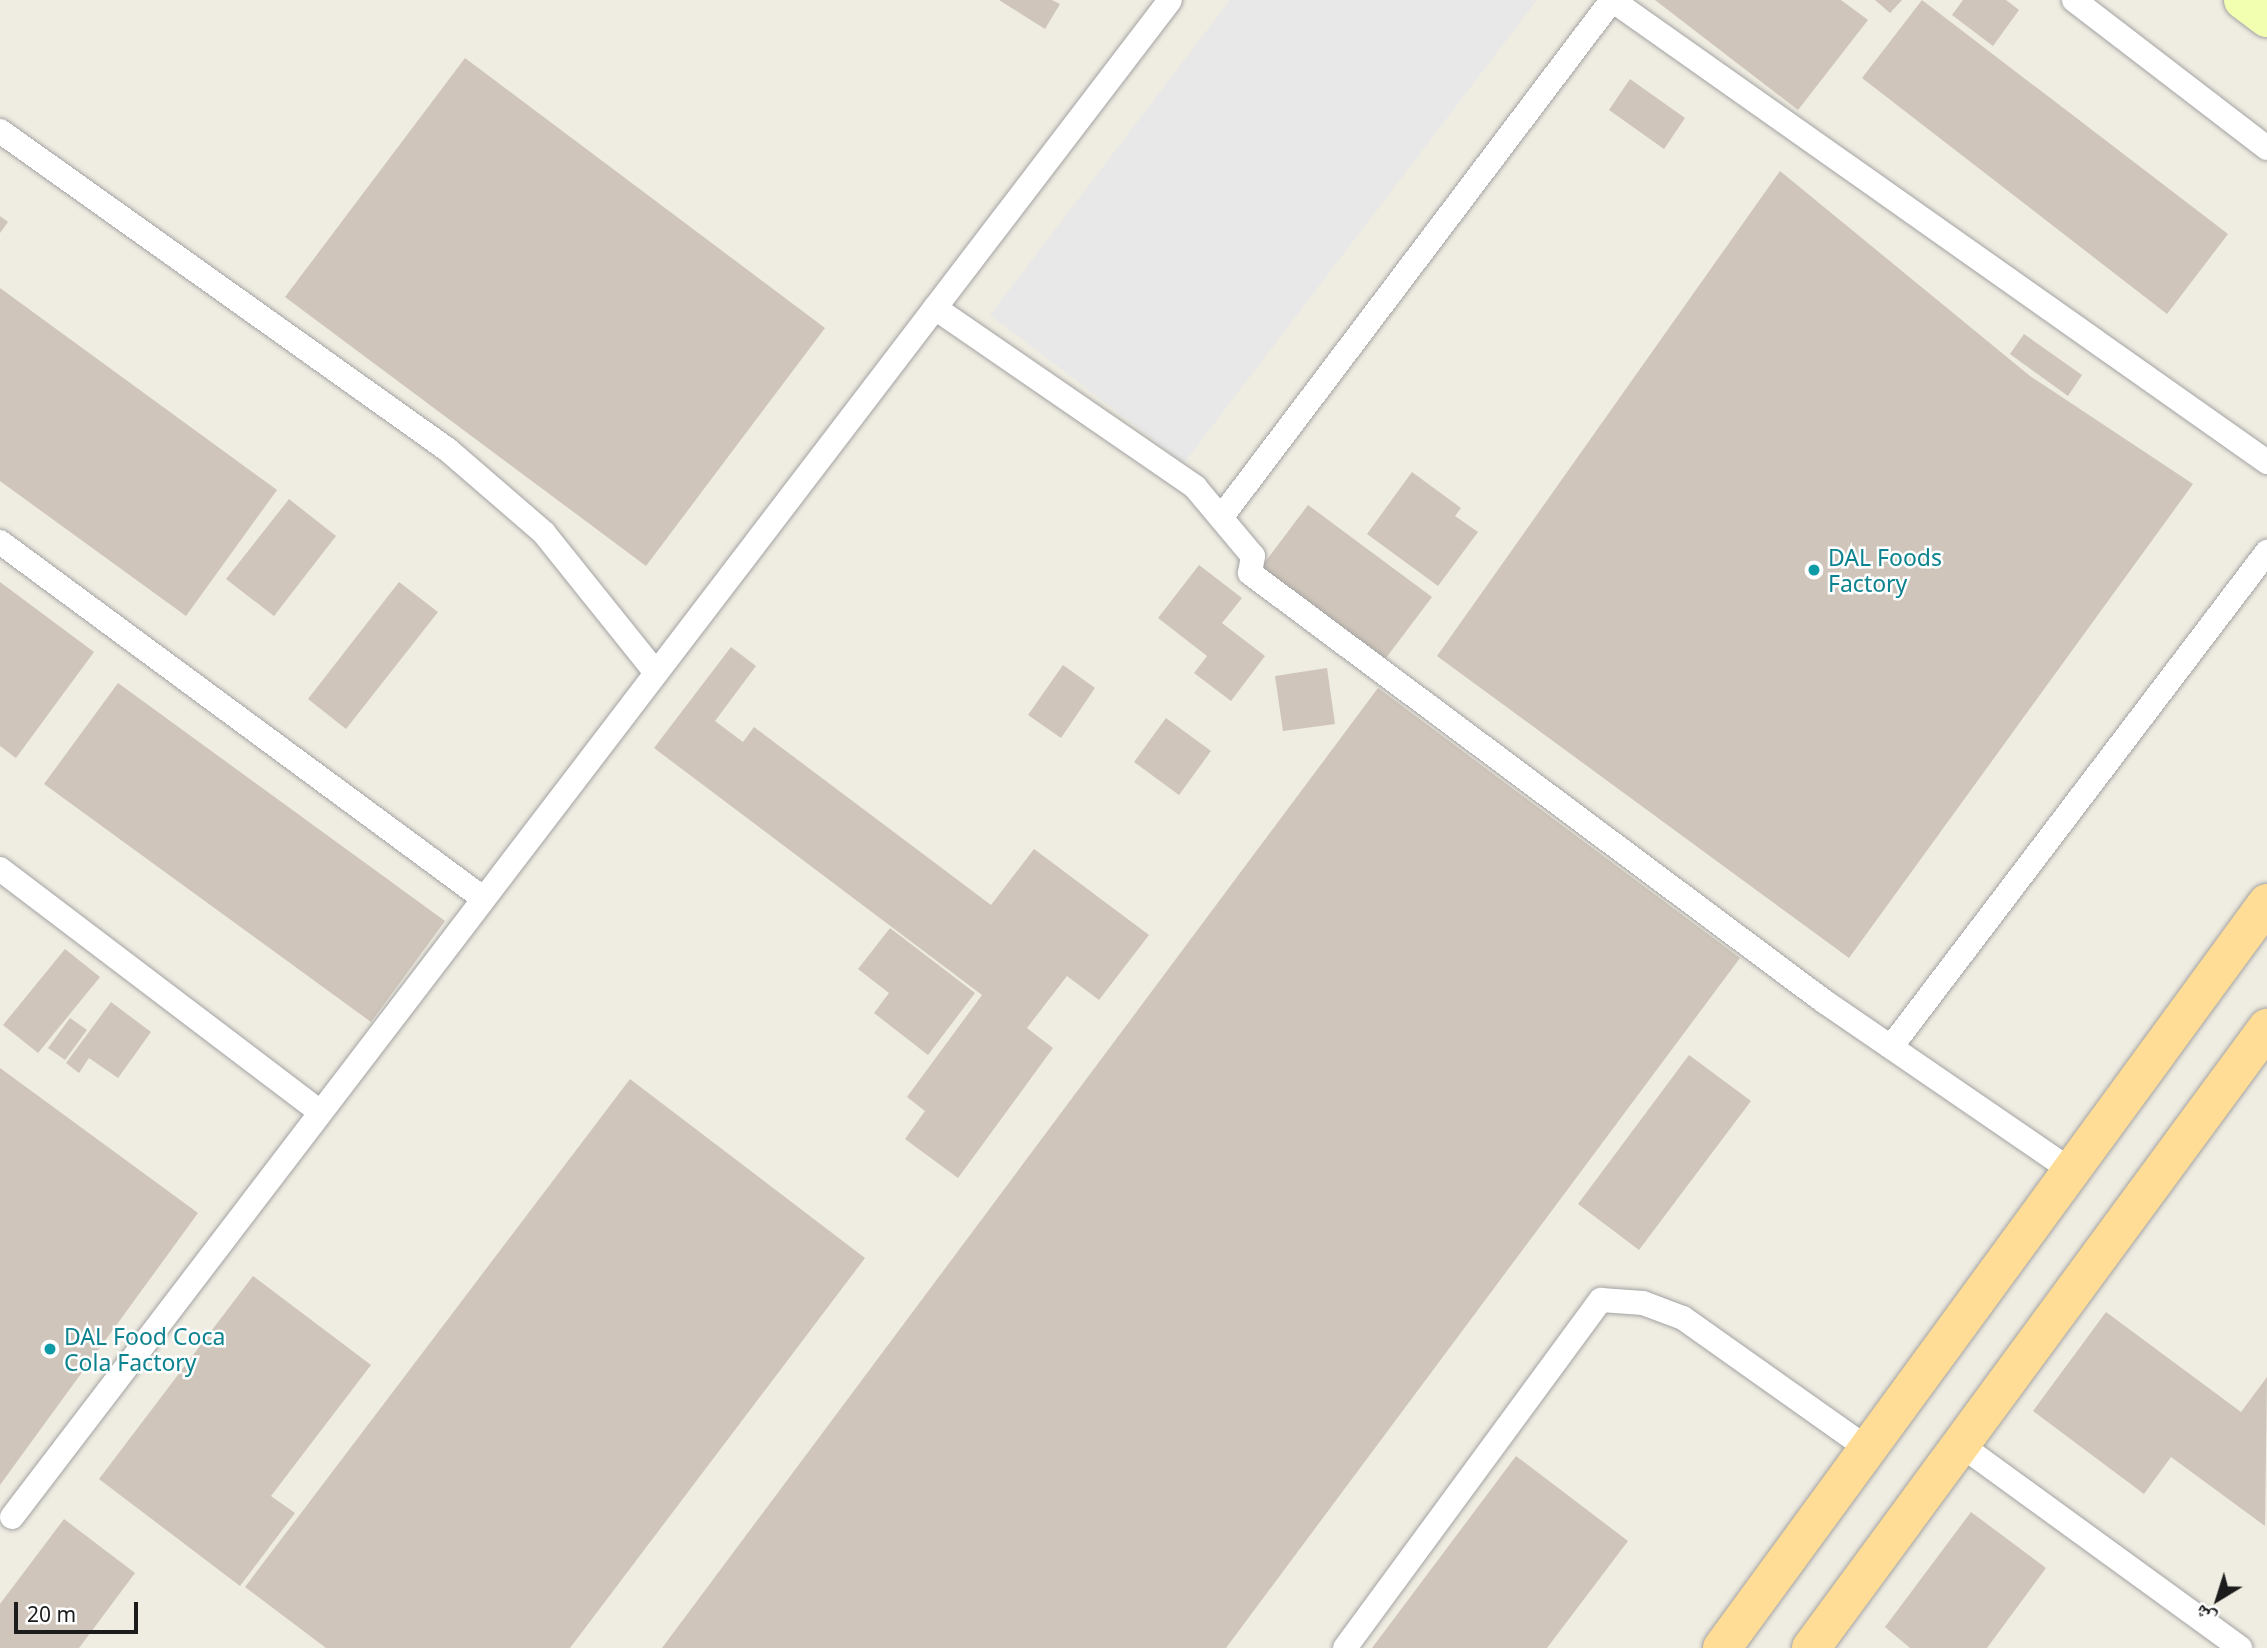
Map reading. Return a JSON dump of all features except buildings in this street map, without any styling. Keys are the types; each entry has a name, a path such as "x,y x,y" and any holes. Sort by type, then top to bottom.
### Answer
{"main road":[{"path":"1722,1648 1871,1451 2070,1170 2267,904"},
{"path":"1811,1648 2267,1028"}],"street":[{"path":"2243,0 2267,18"}],"lane":[{"path":"12,1517 1170,0"},
{"path":"1223,515 1612,0 2267,462"},
{"path":"2074,0 2267,148"},
{"path":"0,131 447,450 544,533 656,673"},
{"path":"934,308 1195,487 1223,515 1253,556 1250,573 1891,1047 2070,1170"},
{"path":"0,542 484,899"},
{"path":"1891,1047 2267,552"},
{"path":"0,869 320,1112"},
{"path":"1345,1648 1601,1300 1643,1303 1683,1318 1871,1451"},
{"path":"1961,1444 2239,1648"}],"shaded area":[{"path":"1230,0 1537,0 1184,463 990,315"}],"place":[{"name":"DAL Foods Factory","path":"1814,570"},
{"name":"DAL Food Coca Cola Factory","path":"50,1349"}]}
